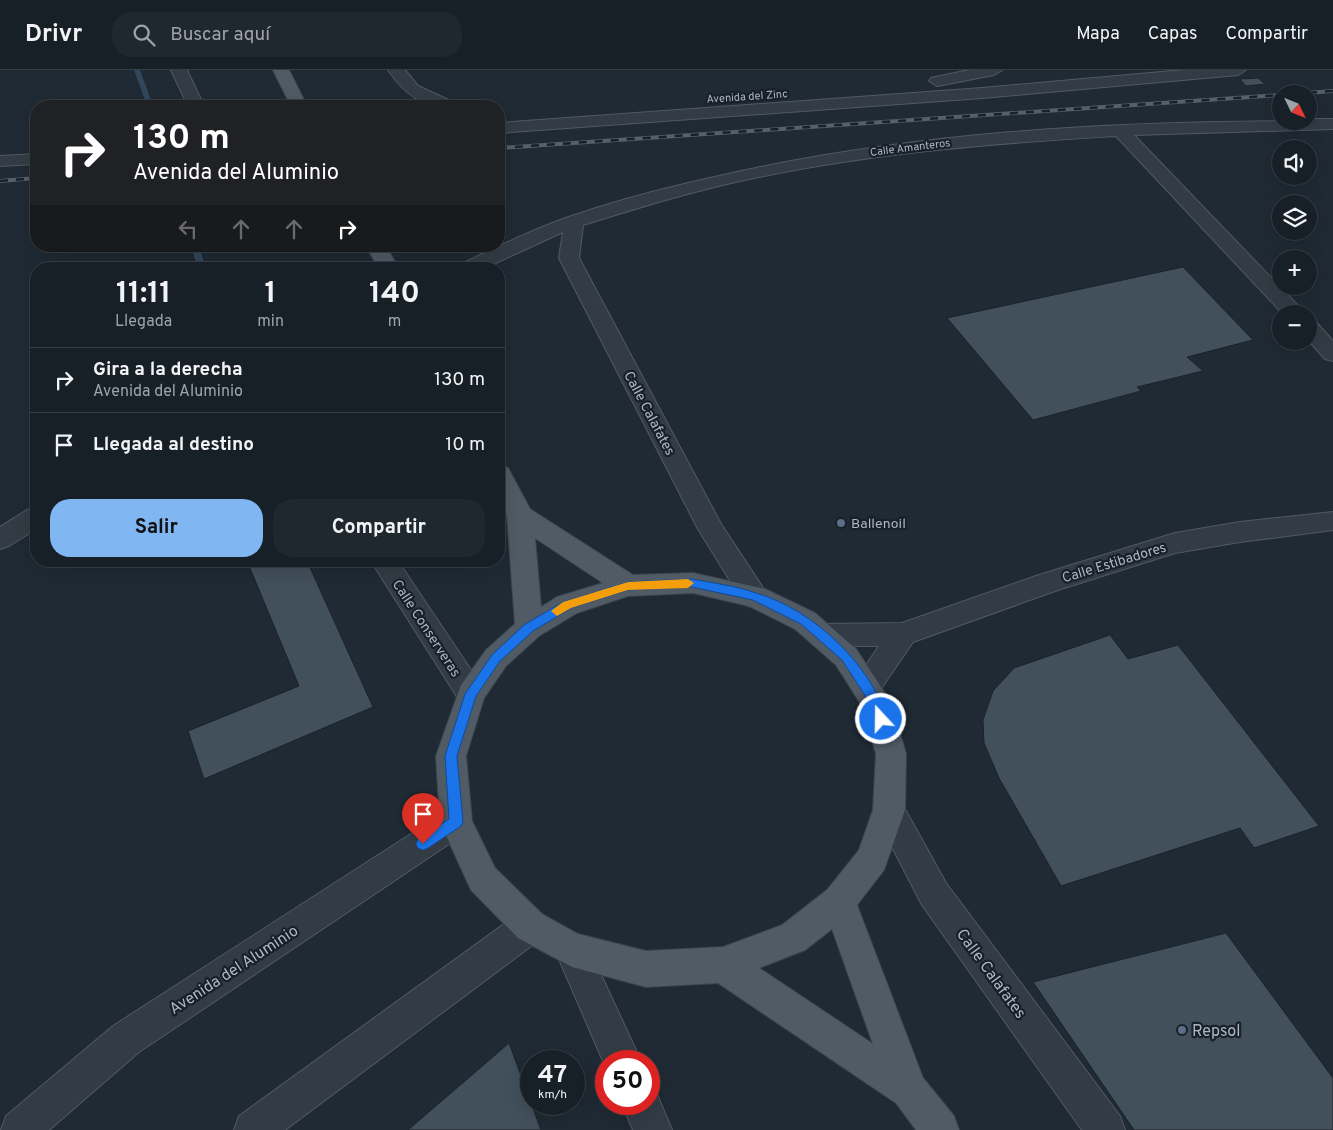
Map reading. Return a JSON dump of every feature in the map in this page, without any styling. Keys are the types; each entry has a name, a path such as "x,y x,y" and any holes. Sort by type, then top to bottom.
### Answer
{"main road":[{"path":"283,74 296,100"},
{"path":"505,486 520,515 528,628"},
{"path":"520,515 628,586"},
{"path":"692,583 755,597 805,621 846,657 876,702 891,754 889,810 872,859 839,902 794,938 723,965 646,969 572,950 530,926 483,879 456,822 451,756 471,694 496,658 528,628 567,605 628,586 692,583"},
{"path":"839,902 909,1090 940,1130"},
{"path":"723,965 909,1090"}],"street":[{"path":"180,70 193,100"},
{"path":"396,70 412,90 434,100"},
{"name":"Avenida del Zinc","path":"505,112 920,84 994,70"},
{"path":"505,128 982,93 1238,70"},
{"name":"Calle Amanteros","path":"482,262 574,222 735,175 832,157 936,143 1016,136 1333,124"},
{"path":"1121,131 1286,305"},
{"path":"0,161 30,159"},
{"name":"Calle Calafates","path":"574,222 569,258 711,528 755,597"},
{"path":"1317,337 1333,354"},
{"path":"0,539 30,521"},
{"name":"Calle Estibadores","path":"820,635 903,634 1049,582 1175,543 1240,532 1333,522"},
{"name":"Calle Conserveras","path":"388,567 471,694"},
{"path":"866,687 903,634"},
{"name":"Calle Calafates","path":"889,810 934,894 1106,1130"},
{"name":"Avenida del Aluminio","path":"20,1130 126,1039 456,822"},
{"path":"253,1130 530,926"},
{"path":"572,950 617,1050"},
{"path":"646,1115 653,1130"}],"building":[{"path":"1258,78 1265,84 1246,86 1240,79"},
{"path":"1183,267 1253,340 1187,357 1203,371 1137,387 1141,391 1033,420 947,318"},
{"path":"249,567 310,567 373,707 204,779 188,731 299,686"},
{"path":"1110,635 1128,659 1178,645 1319,826 1254,848 1240,828 1061,886 999,778 984,743 983,720 993,691 1014,668"},
{"name":"Repsol","path":"1226,933 1333,1078 1333,1130 1134,1130 1033,982"},
{"path":"509,1043 520,1073 520,1115 535,1115 541,1130 408,1130"}],"waterway":[{"path":"137,70 148,100"},
{"path":"197,252 200,262"}],"railway":[{"path":"1318,92 1333,91"},
{"path":"505,148 1272,96"},
{"path":"0,181 30,178"}],"slow traffic":[{"path":"557,611 567,605 628,586 688,583"}],"place":[{"name":"Ballenoil","path":"841,523"},
{"name":"Repsol","path":"1182,1030"}],"route":[{"path":"423,844 456,822 451,756 471,694 496,658 528,628 567,605 628,586 692,583 755,597 805,621 846,657 876,702 881,719"}]}
